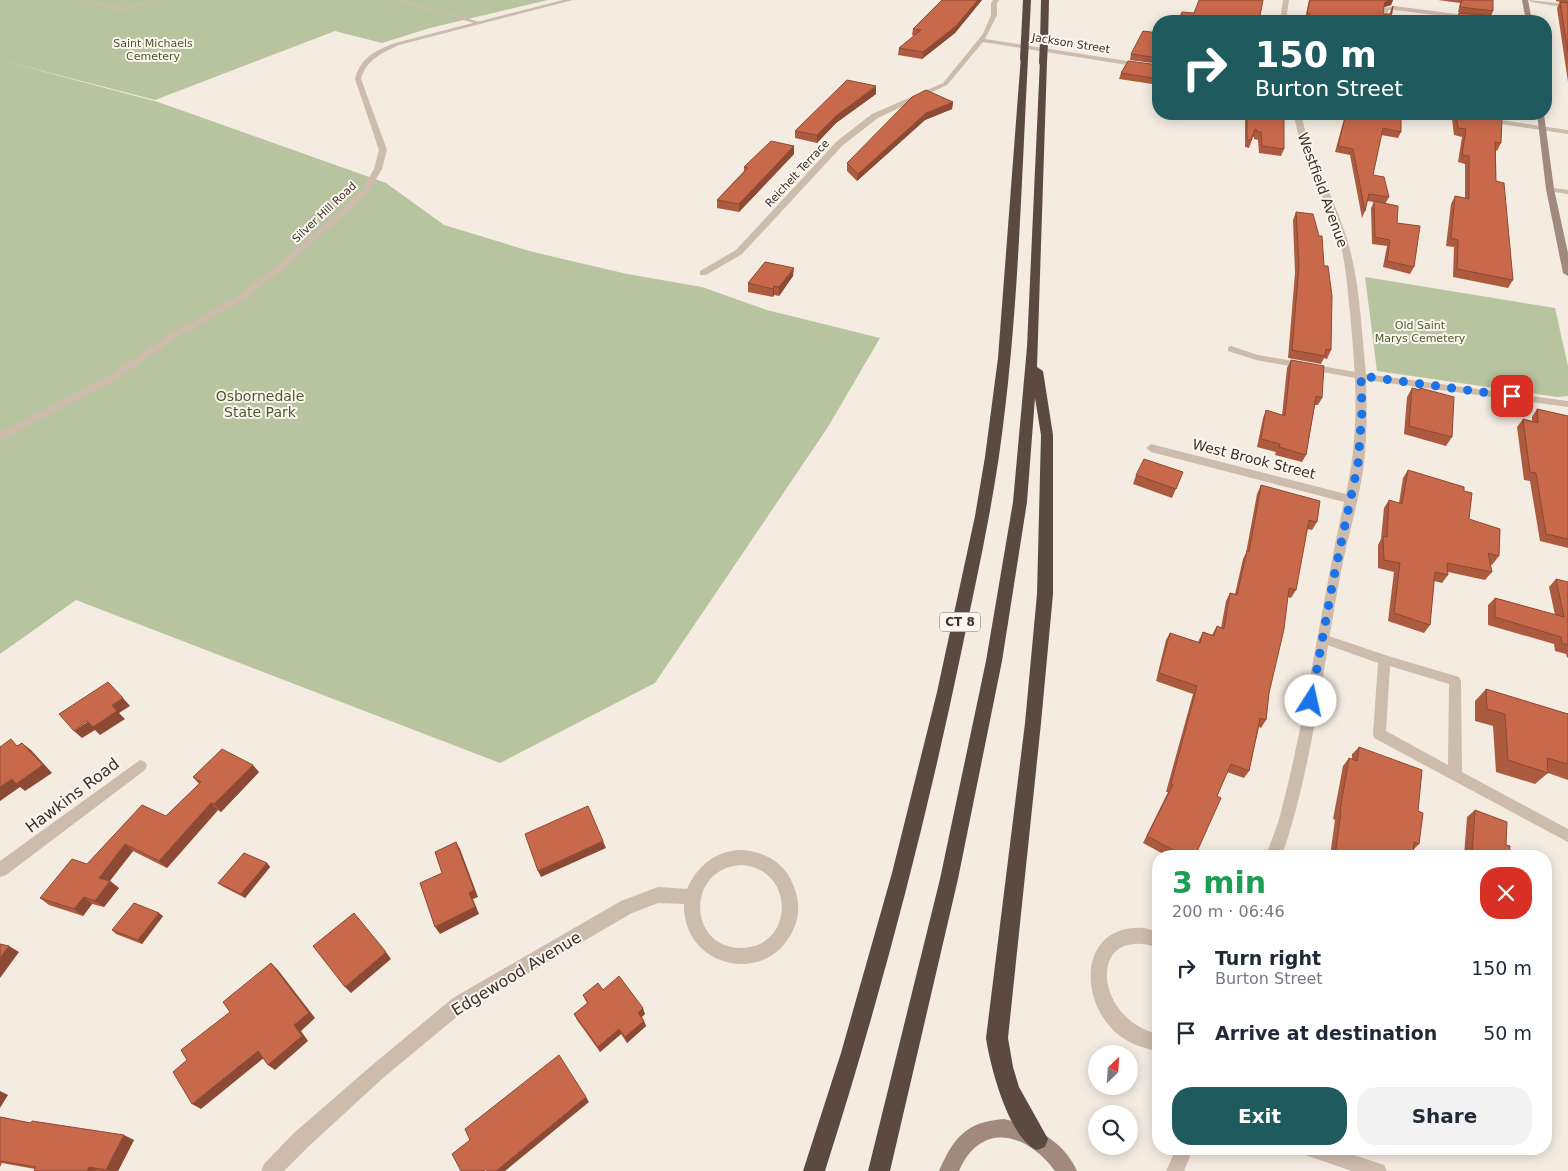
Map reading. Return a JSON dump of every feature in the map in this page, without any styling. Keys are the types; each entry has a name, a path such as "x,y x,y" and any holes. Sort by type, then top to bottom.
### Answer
{"highway":[{"name":"CT 8","path":"814,1171 846,1073 922,794 968,587 992,456 1004,357 1027,0"},
{"name":"CT 8","path":"879,1171 949,879 994,660 1020,502 1032,347 1045,0"},
{"path":"1032,347 1047,435 1046,594 997,1038 1000,1064 1009,1092 1020,1114 1037,1139"}],"main road":[{"path":"1525,0 1528,15"},
{"path":"1541,120 1550,189 1568,269"},
{"path":"949,1171 952,1161 964,1143 981,1131 1001,1127 1020,1131 1037,1139 1060,1160 1067,1171"}],"street":[{"name":"Silver Hill Road","path":"0,437 112,378 173,336 244,296 292,258 364,192 378,169 383,150 358,79 359,71 365,62 374,55 396,44 570,0"},
{"path":"1284,15 1286,0"},
{"name":"Reichelt Terrace","path":"702,272 739,252 840,143 875,116 945,84 986,34 994,15"},
{"name":"Jackson Street","path":"980,40 1152,67"},
{"name":"Westfield Avenue","path":"1276,850 1287,818 1305,739 1322,639 1358,464 1362,411 1361,376 1348,263 1341,232 1303,140 1298,120"},
{"path":"1488,120 1568,132"},
{"path":"1550,189 1568,192"},
{"path":"1361,376 1568,404"},
{"name":"West Brook Street","path":"1151,448 1350,498"},
{"name":"Hawkins Road","path":"0,870 140,766"},
{"path":"739,858 755,860 770,866 782,876 789,891 792,906 789,922 781,937 768,948 752,955 735,956 718,952 705,942 695,929 690,914 691,898 698,883 708,870 722,862 739,858"},
{"name":"Edgewood Avenue","path":"271,1171 301,1140 377,1072 459,1004 627,907 658,895 691,898"},
{"path":"1152,938 1136,936 1121,939 1109,948 1100,960 1097,976 1100,993 1108,1010 1121,1025 1137,1036 1152,1041"}],"lane":[{"path":"83,0 122,9 156,0"},
{"path":"396,0 480,23"},
{"path":"994,15 994,3 996,0"},
{"path":"1531,0 1568,4"},
{"path":"1384,15 1386,9 1394,8 1448,15"},
{"path":"1231,349 1256,356 1361,376"},
{"path":"1322,639 1455,682 1455,774"},
{"path":"1384,660 1379,734 1568,836"},
{"path":"1175,1171 1182,1155"},
{"path":"1329,1155 1378,1171"}],"green space":[{"name":"Saint Michaels Cemetery","path":"0,0 548,0 430,28 382,43 335,31 155,100 0,60"},
{"name":"Osbornedale State Park","path":"0,60 158,102 386,183 444,225 533,252 627,274 702,287 767,310 880,338 828,427 655,683 500,763 76,600 0,654"},
{"name":"Old Saint Marys Cemetery","path":"1365,277 1555,308 1568,366 1568,396 1557,397 1377,371"}],"building":[{"path":"942,0 978,0 956,26 923,52 899,48 921,30 913,29"},
{"path":"1199,0 1263,0 1260,15 1181,15 1182,12 1194,13"},
{"path":"1310,0 1390,0 1385,2 1384,14 1390,14 1393,6 1392,15 1310,15 1307,13"},
{"path":"1462,0 1493,0 1493,11 1460,7"},
{"path":"1560,2 1568,3 1568,51"},
{"path":"1459,13 1482,15 1459,15"},
{"path":"1143,31 1152,32 1152,57 1131,54"},
{"path":"1128,61 1152,64 1152,78 1121,73"},
{"path":"847,80 876,86 836,116 817,135 795,131"},
{"path":"926,90 953,102 926,113 858,174 847,163 912,97"},
{"path":"1247,120 1284,120 1284,149 1262,146 1261,132 1257,132 1255,129 1251,140 1247,140"},
{"path":"1344,120 1401,120 1401,132 1383,128 1373,175 1384,177 1389,197 1369,194 1365,211 1353,149 1338,146"},
{"path":"1457,120 1502,120 1501,143 1495,142 1496,181 1504,183 1513,280 1457,269 1458,240 1451,238 1455,196 1469,199 1469,156 1462,155 1466,129 1458,128"},
{"path":"771,141 794,146 739,204 717,200 748,168 744,167"},
{"path":"1374,201 1398,206 1397,223 1420,226 1414,267 1387,261 1390,240 1375,237"},
{"path":"1296,212 1313,214 1319,236 1322,236 1324,266 1328,266 1332,296 1331,350 1326,349 1325,356 1292,350 1299,265"},
{"path":"765,262 794,268 779,287 774,286 773,289 748,283"},
{"path":"1291,360 1324,366 1322,398 1316,396 1306,455 1279,447 1280,444 1261,439 1266,410 1285,416"},
{"path":"1412,388 1420,390 1420,388 1454,397 1452,437 1409,426"},
{"path":"1537,409 1568,416 1568,539 1546,534 1536,473 1530,472 1523,419 1538,423"},
{"path":"1144,459 1183,472 1176,489 1136,475"},
{"path":"1408,470 1464,487 1464,491 1472,493 1469,519 1500,529 1499,556 1488,553 1492,572 1447,563 1448,575 1435,572 1430,625 1394,613 1400,563 1384,560 1383,536 1387,537 1389,500 1402,504"},
{"path":"1261,485 1320,501 1317,522 1309,520 1296,590 1289,588 1284,629 1269,693 1266,720 1260,718 1249,771 1231,764 1217,796 1221,798 1198,850 1173,850 1147,836 1173,785 1171,784 1197,686 1159,673 1170,633 1200,643 1203,632 1214,636 1217,626 1224,629 1230,593 1237,595 1247,551 1249,552"},
{"path":"1556,579 1568,582 1568,645 1562,643 1561,637 1495,617 1495,598 1564,617"},
{"path":"108,682 123,698 112,705 117,711 93,727 87,721 74,731 59,714"},
{"path":"1486,689 1568,714 1568,764 1547,758 1548,773 1508,760 1505,714 1487,709"},
{"path":"11,739 17,746 22,743 43,765 16,784 12,779 0,787 0,747"},
{"path":"1359,747 1422,770 1418,811 1423,813 1419,844 1414,842 1413,850 1336,850 1349,758 1357,761"},
{"path":"222,749 253,765 214,804 211,803 159,861 125,844 99,878 110,881 95,901 84,897 74,909 40,898 72,859 87,864 142,805 166,816 201,782 193,777"},
{"path":"588,806 603,841 538,871 525,834"},
{"path":"1475,810 1507,822 1506,845 1510,846 1510,850 1472,850"},
{"path":"456,842 474,890 469,893 475,907 435,927 420,883 442,873 435,852"},
{"path":"244,853 267,863 241,894 218,883"},
{"path":"134,903 159,913 138,940 112,930"},
{"path":"354,913 386,952 345,987 313,946"},
{"path":"0,944 9,946 0,958"},
{"path":"271,963 309,1013 294,1025 302,1036 268,1065 258,1051 192,1104 173,1072 187,1060 181,1050 230,1012 223,1002"},
{"path":"619,976 643,1008 638,1013 644,1021 625,1037 619,1029 598,1047 574,1014 588,1003 583,995 598,983 603,990"},
{"path":"559,1055 586,1097 496,1171 487,1171 486,1169 484,1171 461,1171 452,1154 470,1140 465,1129"},
{"path":"0,1117 124,1135 106,1170 89,1167 87,1171 34,1171 36,1167 0,1161"}],"route":[{"path":"1311,701 1333,581 1358,464 1362,411 1361,376 1512,396"}]}
